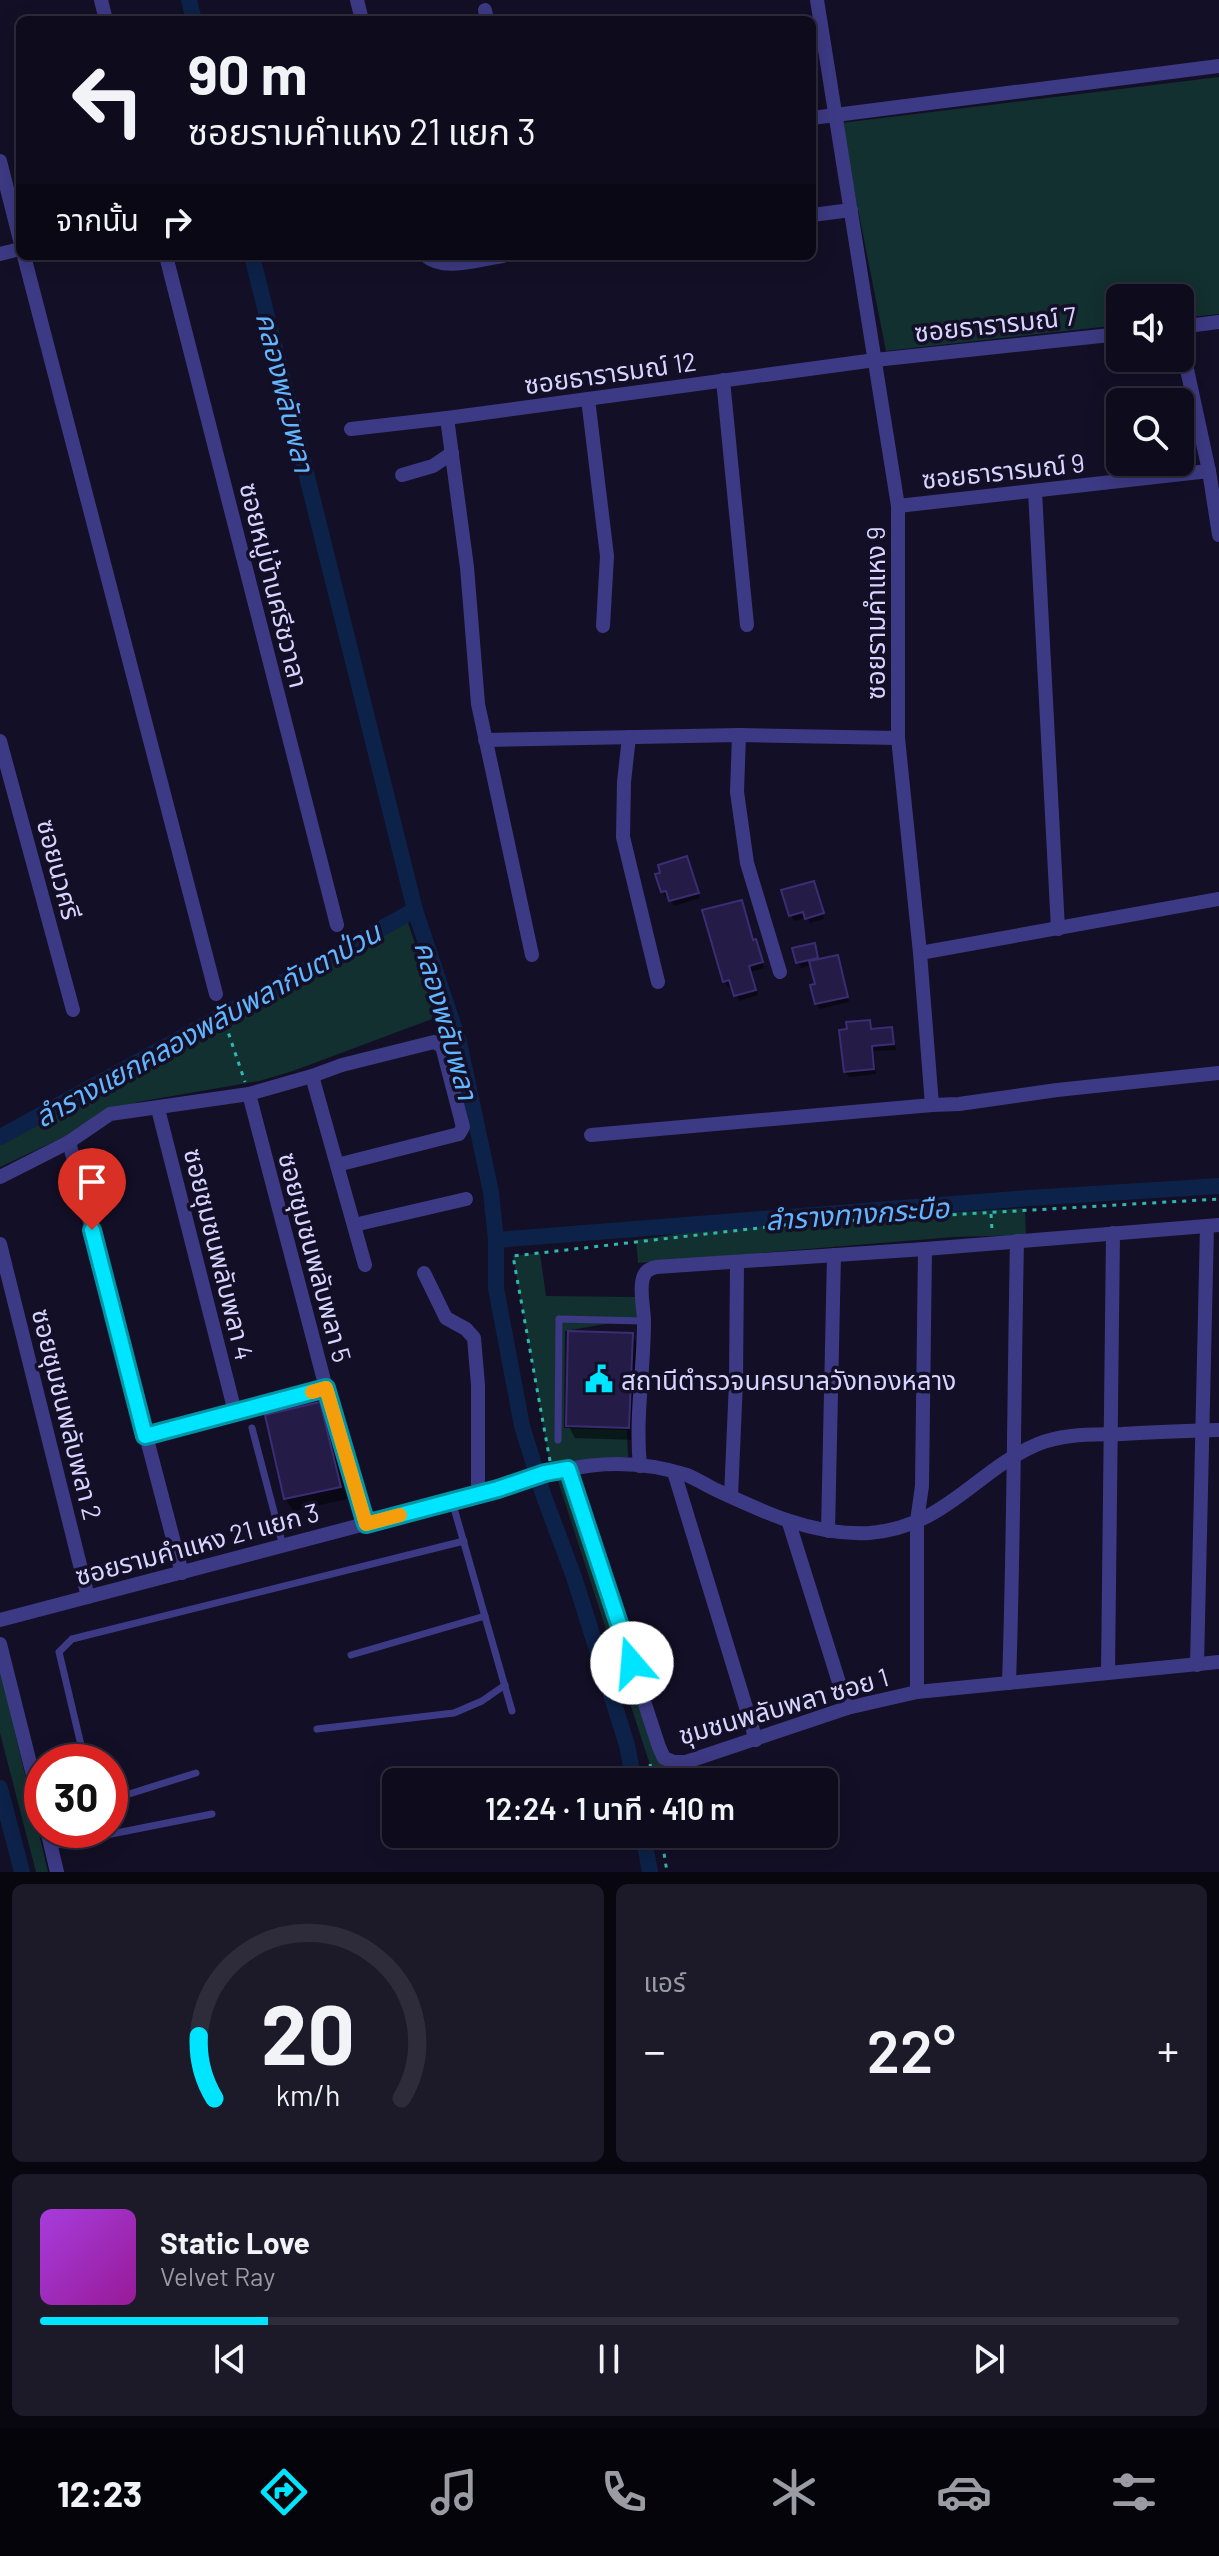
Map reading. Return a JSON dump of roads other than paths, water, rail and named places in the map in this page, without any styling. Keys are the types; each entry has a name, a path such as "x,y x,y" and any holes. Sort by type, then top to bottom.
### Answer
{"street":[{"name":"ซอยรามคำแหง 9","path":"817,0 818,49 836,113 898,506 898,738 932,1105"},
{"path":"816,117 1219,66"},
{"path":"0,161 16,224"},
{"path":"816,214 851,210"},
{"path":"25,260 216,994"},
{"name":"ซอยหมู่บ้านศรีชวาลา","path":"167,260 337,925"},
{"path":"431,260 446,264 474,260"},
{"path":"1194,325 1219,322"},
{"name":"ซอยธารารมณ์ 7","path":"875,360 1106,335"},
{"name":"ซอยธารารมณ์ 12","path":"351,429 875,360"},
{"path":"1188,372 1219,535"},
{"path":"723,380 747,625"},
{"path":"588,399 607,556 603,626"},
{"path":"447,418 469,582 478,704 532,955"},
{"path":"402,475 433,466 452,453"},
{"name":"ซอยธารารมณ์ 9","path":"898,506 1209,471"},
{"path":"1035,491 1058,929"},
{"path":"485,740 739,735 898,738"},
{"path":"739,735 737,792 747,863 780,972"},
{"path":"629,737 623,837 658,982"},
{"name":"ซอยนวศรี","path":"0,741 73,1010"},
{"path":"920,953 1219,899"},
{"path":"0,1177 69,1142 110,1114 249,1094 342,1065 434,1042 442,1046 463,1127 459,1134 337,1165"},
{"path":"591,1135 959,1104 1219,1073"},
{"path":"312,1076 365,1265"},
{"name":"ซอยชุมชนพลับพลา 5","path":"249,1094 326,1388 366,1524"},
{"name":"ซอยชุมชนพลับพลา 4","path":"158,1109 235,1412"},
{"path":"69,1142 182,1573"},
{"path":"354,1225 466,1199"},
{"path":"640,1466 637,1439 644,1321 642,1284 648,1269 1213,1225 1203,1431 1197,1665"},
{"path":"1108,1672 1113,1233"},
{"path":"1009,1683 1015,1517 1013,1457 1017,1241"},
{"name":"ซอยชุมชนพลับพลา 2","path":"0,1244 88,1597"},
{"path":"917,1692 917,1521 922,1486 925,1249"},
{"path":"828,1531 834,1255"},
{"path":"731,1496 737,1262"},
{"path":"424,1273 446,1318 466,1329 474,1338 478,1385 478,1494"},
{"path":"145,1436 326,1388"},
{"name":"ซอยรามคำแหง 21 แยก 3","path":"0,1620 478,1494 545,1473 599,1463 640,1466 691,1477 789,1523 828,1531 868,1533 900,1528 934,1514 1013,1457 1039,1443 1067,1436 1219,1430"},
{"name":"ชุมชนพลับพลา ซอย 1","path":"568,1469 664,1758 674,1762 686,1762 847,1708 917,1692 1219,1662"},
{"path":"674,1472 756,1740"},
{"path":"789,1523 847,1708"},
{"path":"0,1644 25,1744"},
{"path":"51,1848 57,1872"}],"lane":[{"path":"558,1440 559,1319 644,1321"},
{"path":"252,1428 283,1546"},
{"path":"452,1501 512,1711"},
{"path":"81,1744 59,1652 72,1639 464,1541"},
{"path":"351,1655 485,1616"},
{"path":"317,1729 454,1713 482,1701 505,1685"},
{"path":"128,1794 196,1773"},
{"path":"128,1829 212,1814"}],"waterway":[{"name":"คลองพลับพลา","path":"189,0 193,16"},
{"name":"คลองพลับพลา","path":"253,260 415,910 459,1042 491,1192 496,1240 496,1288 522,1426 574,1577 627,1745 631,1768"},
{"name":"ลำรางแยกคลองพลับพลากับตาป่วน","path":"0,1137 415,910"},
{"name":"ลำรางทางกระบือ","path":"496,1240 1219,1186"},
{"path":"0,1788 22,1872"},
{"name":"คลองพลับพลา","path":"646,1848 650,1872"}],"place":[{"name":"สถานีตำรวจนครบาลวังทองหลาง","path":"599,1379"}]}
